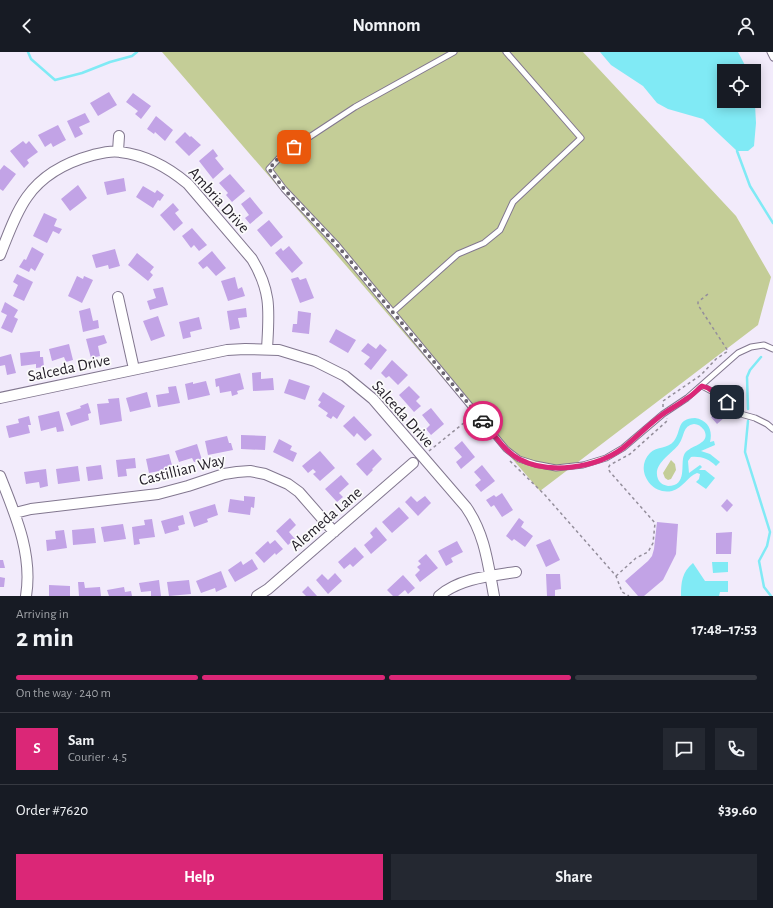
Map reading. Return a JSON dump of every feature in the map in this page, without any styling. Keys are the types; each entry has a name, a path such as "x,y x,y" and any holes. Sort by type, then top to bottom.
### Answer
{"street":[{"path":"118,151 119,136"},
{"name":"Ambria Drive","path":"0,255 19,210 36,186 55,170 77,159 118,151 152,161 176,174 188,184 252,259 261,276 268,297 269,310 267,349"},
{"path":"118,297 134,370"},
{"name":"Salceda Drive","path":"0,398 227,350 267,349 294,354 330,368 345,376 372,399 474,518 484,543 494,596"},
{"name":"Alemeda Lane","path":"257,596 268,589 413,463"},
{"name":"Castillian Way","path":"15,513 31,509 158,494 224,474 250,471 265,474 288,484 299,492 334,532"},
{"path":"0,476 22,533 27,563 26,596"},
{"path":"439,596 454,585 490,576 516,572"}],"lane":[{"path":"454,52 355,107 282,154 269,169 284,189 337,245 506,449 519,459 556,468 583,465 606,458 623,448 665,413 687,398 738,353 751,346 764,346 773,349"},
{"path":"392,312 458,254 484,243 500,230 513,202 581,138 506,52"},
{"path":"770,52 773,58"},
{"path":"702,386 717,394 737,413 755,418 773,429"}],"path":[{"path":"616,576 636,558 648,552 653,543 655,524 608,468 610,465 630,454 667,421 663,401 701,374 716,359 728,351 698,305 698,302 708,294"},
{"path":"428,450 470,418 480,428"},
{"path":"509,461 545,495 616,576 622,592 629,596"}],"green space":[{"path":"162,52 583,52 736,216 771,277 758,325 540,491"},
{"path":"671,460 675,464 676,470 671,479 668,480 665,478 663,473"}],"water":[{"path":"600,52 738,52 744,64 717,64 717,108 755,108 756,123 754,146 748,151 737,151 703,119 668,109 657,103 643,86 611,65"},
{"path":"689,419 700,419 706,423 711,433 710,442 714,441 715,445 701,451 710,454 720,462 716,466 705,458 691,457 688,461 689,473 700,465 702,467 699,470 705,470 715,478 706,489 696,482 699,479 700,474 697,473 690,477 676,490 664,491 657,489 647,480 644,473 645,459 656,449 672,444 682,423","holes":["695,424 702,427 706,435 705,439 684,455 681,479 674,485 668,486 661,483 657,474 660,464 679,444 687,427"]},
{"path":"712,562 728,562 728,572 713,573"},
{"path":"693,563 705,581 728,581 728,592 720,592 719,596 681,596 681,586 684,574"}],"building":[{"path":"109,92 117,105 98,116 90,103"},
{"path":"133,93 151,106 141,119 135,114 138,111 126,102"},
{"path":"85,113 90,122 79,127 83,134 75,138 67,121"},
{"path":"156,116 173,130 165,141 155,132 154,134 147,129"},
{"path":"58,125 66,140 53,147 51,143 45,147 38,135"},
{"path":"185,132 201,145 189,156 175,142"},
{"path":"23,141 26,144 29,141 38,152 27,160 29,163 24,168 10,151"},
{"path":"213,149 218,156 215,158 224,169 213,179 199,161"},
{"path":"4,165 16,174 3,191 0,189 0,170"},
{"path":"230,174 245,191 232,202 226,195 228,193 219,183"},
{"path":"124,178 126,191 107,195 104,182"},
{"path":"78,185 87,198 70,211 61,199"},
{"path":"143,186 155,193 157,190 164,195 160,201 158,200 153,208 136,197"},
{"path":"250,197 263,213 250,224 245,218 249,215 241,204"},
{"path":"173,203 179,210 175,213 183,223 174,231 160,215"},
{"path":"44,213 57,219 54,226 62,229 59,234 53,231 47,243 33,236"},
{"path":"269,220 283,237 271,247 257,230"},
{"path":"192,228 207,245 199,251 194,245 191,248 182,236"},
{"path":"289,246 303,263 292,273 275,253 281,248 283,251"},
{"path":"32,247 44,254 35,271 31,268 29,272 19,267 24,259 26,260"},
{"path":"115,249 120,266 109,269 108,265 96,268 92,255"},
{"path":"212,251 226,268 216,276 207,266 203,269 198,263"},
{"path":"137,253 154,267 150,272 153,275 148,281 128,265"},
{"path":"17,274 33,282 24,301 13,296 18,285 13,282"},
{"path":"77,276 83,279 84,276 93,280 82,303 68,296"},
{"path":"235,277 238,289 242,287 245,296 228,301 221,281"},
{"path":"298,277 300,280 306,278 314,298 300,303 291,279"},
{"path":"163,287 168,305 150,310 147,301 156,298 153,289"},
{"path":"5,302 18,310 14,317 18,319 12,333 1,328 7,315 1,312"},
{"path":"90,308 93,321 98,320 99,328 83,332 79,311"},
{"path":"246,308 247,317 238,318 240,328 230,330 227,311"},
{"path":"298,311 311,313 309,334 292,332 293,324 297,324"},
{"path":"158,316 165,336 151,341 143,321"},
{"path":"199,317 202,329 190,332 191,337 183,339 179,322"},
{"path":"336,329 356,340 348,353 329,342"},
{"path":"104,335 107,343 98,346 100,356 91,358 86,339"},
{"path":"368,343 376,349 380,344 387,350 371,370 364,364 370,357 361,351"},
{"path":"69,344 73,360 66,362 64,357 52,361 49,349"},
{"path":"40,351 40,357 43,357 44,367 36,368 36,364 21,366 20,353"},
{"path":"11,354 16,373 7,375 5,365 0,366 0,357"},
{"path":"392,360 408,375 398,385 389,376 386,378 381,373"},
{"path":"261,372 261,379 273,378 274,390 253,391 252,373"},
{"path":"240,373 244,389 237,391 238,394 232,396 231,391 220,393 219,386 216,387 215,379"},
{"path":"289,379 310,386 305,400 284,393"},
{"path":"206,381 210,395 188,400 185,384"},
{"path":"176,386 180,403 158,407 156,395 169,393 168,387"},
{"path":"409,386 420,397 416,401 421,406 414,412 399,395"},
{"path":"147,392 151,407 130,412 126,398"},
{"path":"323,392 345,406 337,419 333,416 331,419 326,416 328,413 318,406 321,402 318,400"},
{"path":"119,398 122,421 100,425 97,404 109,403 108,399"},
{"path":"88,403 91,413 88,414 89,420 71,426 66,413 81,408 80,406"},
{"path":"431,408 444,424 431,435 426,429 430,425 422,415"},
{"path":"719,410 725,417 717,424 711,417"},
{"path":"59,411 64,431 57,432 56,427 41,431 38,416"},
{"path":"29,416 31,425 28,425 30,433 9,438 6,426 19,423 18,419"},
{"path":"354,416 372,435 365,441 357,433 354,437 343,426"},
{"path":"241,435 266,436 265,450 241,449"},
{"path":"227,436 233,450 208,455 205,441"},
{"path":"279,439 292,446 290,450 297,453 293,462 273,452"},
{"path":"462,441 475,457 461,469 456,462 462,457 454,448"},
{"path":"197,444 202,460 194,462 192,458 179,462 175,451"},
{"path":"373,449 382,459 367,476 356,464"},
{"path":"320,451 335,468 320,481 313,474 316,472 313,469 308,473 302,466"},
{"path":"169,454 173,469 149,473 146,459"},
{"path":"135,458 136,468 126,469 127,476 118,477 116,460"},
{"path":"101,465 103,479 88,481 86,467"},
{"path":"482,465 495,481 481,492 475,485 481,480 474,472"},
{"path":"78,466 80,481 58,484 56,469"},
{"path":"46,469 48,486 40,488 39,482 26,484 24,472"},
{"path":"341,475 349,484 339,493 343,497 337,502 325,489"},
{"path":"502,493 513,510 502,517 494,505 491,507 486,500 494,495 496,497"},
{"path":"244,496 255,497 254,508 251,507 250,515 228,512 230,499 244,501"},
{"path":"411,496 417,502 425,496 431,503 418,516 405,502"},
{"path":"727,499 733,505 727,512 721,506"},
{"path":"215,504 218,515 207,519 208,522 194,527 189,512"},
{"path":"399,507 409,518 392,533 382,522"},
{"path":"183,515 185,524 178,526 179,530 165,534 161,521"},
{"path":"290,518 296,525 289,532 295,539 288,545 276,531"},
{"path":"519,518 524,522 521,527 533,536 525,547 514,539 512,541 506,536"},
{"path":"152,519 155,537 139,539 140,544 134,545 132,527 145,525 144,520"},
{"path":"657,522 678,524 676,554 663,580 644,596 638,596 625,581 652,556"},
{"path":"123,524 126,539 104,542 101,527"},
{"path":"376,527 387,540 371,554 364,545 373,537 370,533"},
{"path":"94,528 96,543 73,545 72,530"},
{"path":"64,530 67,548 47,551 46,540 56,539 55,531"},
{"path":"732,532 731,554 716,554 716,533"},
{"path":"550,539 560,560 546,567 536,545"},
{"path":"275,540 283,549 276,555 275,553 264,563 255,553 268,541 270,544"},
{"path":"457,541 463,552 451,558 453,562 446,566 438,551"},
{"path":"355,547 364,557 353,567 350,564 344,569 338,562"},
{"path":"426,554 438,568 420,582 415,575 420,570 417,567 421,564 418,561"},
{"path":"252,559 258,569 235,582 228,570 241,561 243,565"},
{"path":"0,560 3,560 5,568 0,568"},
{"path":"221,571 227,587 216,592 215,588 201,593 196,581"},
{"path":"335,573 342,581 328,594 316,580 322,574 328,580"},
{"path":"546,574 560,574 561,589 555,590 555,596 547,596"},
{"path":"403,575 415,588 408,594 405,590 398,596 393,596 387,590"},
{"path":"0,577 5,578 4,587 0,587"},
{"path":"159,580 161,596 151,596 151,591 141,592 139,583"},
{"path":"189,580 191,594 169,596 167,582"},
{"path":"78,582 84,582 85,588 100,587 101,596 79,596"},
{"path":"49,585 70,586 70,596 49,596"},
{"path":"308,586 317,596 306,596 302,592"},
{"path":"124,587 125,592 131,591 132,596 109,596 107,590"}],"waterway":[{"path":"28,52 31,59 55,80 82,73 110,62 132,56 137,52"},
{"path":"737,151 750,186 773,223"},
{"path":"748,409 747,377 750,370 761,357"},
{"path":"748,421 745,452 770,532 767,546 759,561 764,587 771,596"}],"way so far":[{"path":"294,147 282,154 269,169 284,189 337,245 483,421"}],"route":[{"path":"483,421 506,449 519,459 556,468 583,465 606,458 623,448 663,414 702,386 708,388 727,402"}]}
